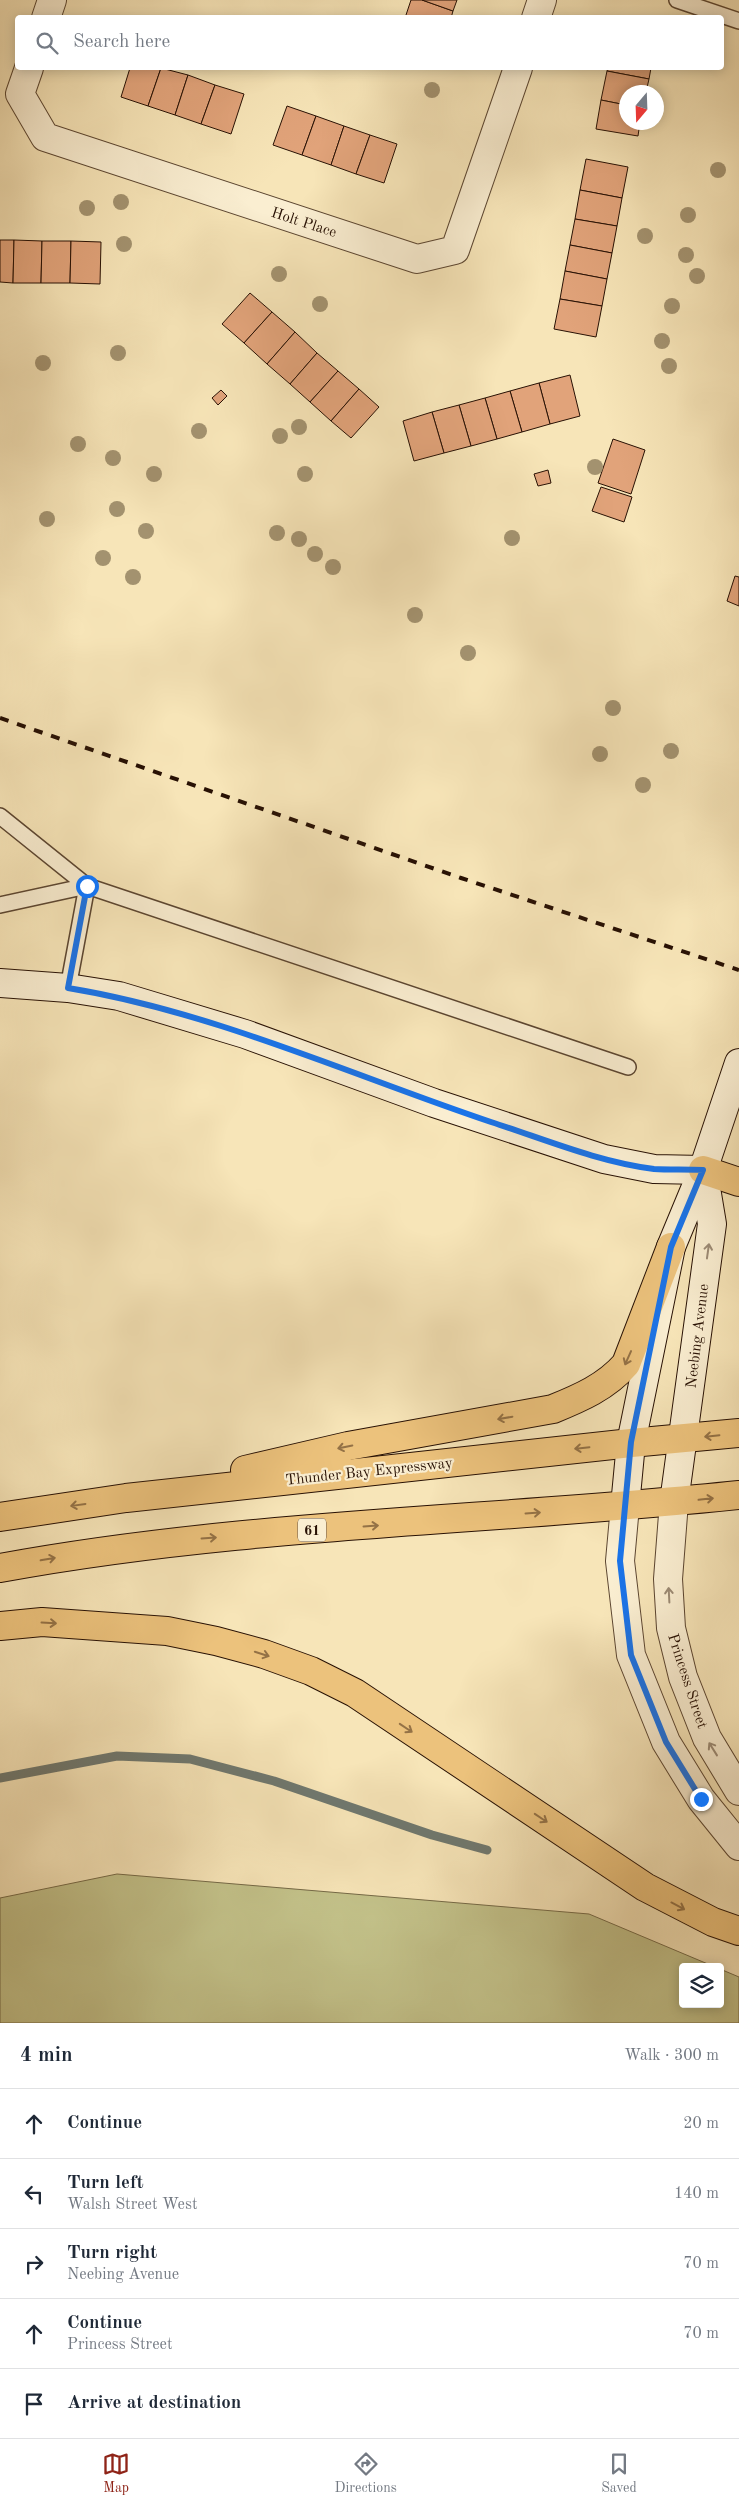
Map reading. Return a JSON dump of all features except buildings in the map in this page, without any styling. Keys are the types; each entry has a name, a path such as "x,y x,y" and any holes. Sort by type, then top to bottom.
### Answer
{"highway":[{"path":"703,1170 739,1182"},
{"path":"126,1498 348,1446 553,1409 577,1400 615,1377 626,1364 671,1247"},
{"name":"Thunder Bay Expressway","path":"0,1517 126,1498 631,1442 739,1433"},
{"name":"61","path":"0,1568 85,1552 199,1539 626,1506 739,1495"},
{"path":"0,1626 42,1622 167,1631 216,1641 311,1671 355,1693 645,1887 713,1922 739,1931"}],"street":[{"path":"47,15 52,0"},
{"path":"537,15 542,0"},
{"name":"Holt Place","path":"28,70 20,94 45,138 417,259 455,250 517,70"},
{"path":"0,983 68,988 119,996 186,1014 434,1103 604,1159 654,1169 703,1170"},
{"name":"Neebing Avenue","path":"626,1506 631,1442 671,1247 703,1170 739,1063"},
{"name":"Neebing Avenue","path":"674,1502 712,1224 703,1170"},
{"name":"Princess Street","path":"674,1502 668,1579 671,1628 684,1677 707,1738 739,1791"},
{"path":"626,1506 620,1561 631,1655 666,1742 701,1799 739,1846"}],"lane":[{"path":"678,0 722,15"},
{"path":"724,16 739,21"},
{"path":"0,816 87,886 628,1067"},
{"path":"0,905 87,886"},
{"path":"68,988 87,886"}],"shaded area":[{"path":"117,1874 589,1914 705,1963 679,1963 679,2008 724,2008 724,1971 739,1977 739,2023 0,2023 0,1898"}],"waterway":[{"path":"0,1778 117,1756 190,1759 274,1781 432,1835 487,1850"}],"railway":[{"path":"0,718 461,878 739,970"}],"route":[{"path":"87,886 68,988 119,996 186,1014 434,1103 604,1159 654,1169 703,1170 671,1247 631,1442 620,1561 631,1655 666,1742 701,1799"}]}
